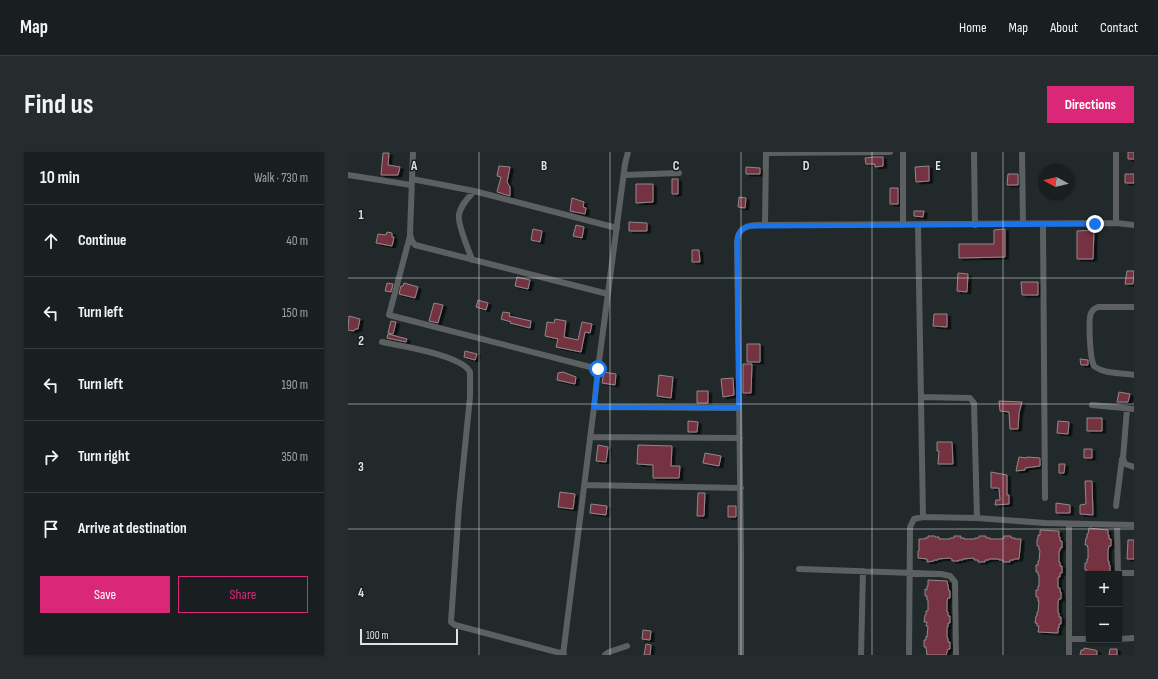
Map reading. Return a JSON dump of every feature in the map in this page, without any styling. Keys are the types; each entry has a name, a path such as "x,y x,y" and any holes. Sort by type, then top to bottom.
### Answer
{"street":[{"path":"413,152 410,236 389,314 598,369"},
{"path":"382,342 445,356 463,364 469,368 470,372 470,397 459,506 451,622 455,625 563,655 598,369 628,152"},
{"path":"766,225 766,153 890,152"},
{"path":"903,152 903,225"},
{"path":"974,152 975,225"},
{"path":"1022,152 1023,224"},
{"path":"1116,152 1116,223"},
{"path":"624,175 679,174"},
{"path":"348,175 474,191 617,228"},
{"path":"472,260 460,223 459,214 464,203 474,191"},
{"path":"741,655 738,236 742,228 748,226 766,225 1134,224"},
{"path":"918,225 923,517"},
{"path":"1043,225 1045,498"},
{"path":"410,236 416,246 608,294"},
{"path":"1134,307 1094,308 1091,313 1090,321 1091,354 1094,366 1100,370 1134,375"},
{"path":"921,397 970,398 974,403 977,518"},
{"path":"1092,405 1134,410"},
{"path":"594,407 739,408"},
{"path":"1116,506 1127,409"},
{"path":"590,437 740,438"},
{"path":"1122,455 1125,464 1134,467"},
{"path":"585,485 740,488"},
{"path":"909,655 910,527 914,519 923,517 977,518 1069,524 1134,525"},
{"path":"1069,524 1069,655"},
{"path":"1117,525 1118,571"},
{"path":"799,569 947,574 953,578 955,582 956,655"},
{"path":"861,655 863,571"},
{"path":"1122,573 1134,573"},
{"path":"1122,639 1134,638"},
{"path":"1069,639 1086,639"},
{"path":"605,655 609,652 627,646"}],"building":[{"path":"1128,152 1134,152 1134,159 1128,159"},
{"path":"383,153 389,153 388,165 400,167 398,175 381,175"},
{"path":"883,157 883,166 875,167 875,164 866,164 865,158"},
{"path":"499,166 510,167 507,182 510,187 510,196 497,192 501,177 497,176"},
{"path":"929,166 929,181 916,182 915,167"},
{"path":"746,167 760,168 760,174 746,174"},
{"path":"1008,174 1018,174 1018,185 1007,185"},
{"path":"1125,174 1134,174 1134,183 1125,183"},
{"path":"672,179 678,179 678,194 672,194"},
{"path":"636,184 653,184 653,202 636,203"},
{"path":"890,188 898,188 898,204 890,204"},
{"path":"739,197 746,198 745,208 738,207"},
{"path":"572,198 584,202 583,207 586,208 585,214 570,211"},
{"path":"914,211 924,211 923,217 914,216"},
{"path":"629,222 647,223 647,231 629,231"},
{"path":"576,225 584,227 582,238 573,236"},
{"path":"533,229 542,231 540,242 531,240"},
{"path":"1005,229 1005,257 959,258 959,244 994,244 994,230"},
{"path":"1094,230 1093,259 1077,259 1077,231"},
{"path":"387,232 392,233 392,237 394,237 392,246 376,243 378,234 386,235"},
{"path":"692,250 699,250 700,262 692,262"},
{"path":"1127,271 1134,271 1133,284 1125,284"},
{"path":"958,273 968,274 967,292 957,291"},
{"path":"517,277 530,280 528,289 515,286"},
{"path":"1021,282 1038,282 1038,295 1022,295"},
{"path":"387,283 393,284 391,292 385,291"},
{"path":"404,283 418,287 415,298 399,294 401,286 403,286"},
{"path":"478,300 488,303 486,310 476,307"},
{"path":"434,303 443,305 438,323 429,321"},
{"path":"503,312 510,313 509,316 531,321 530,328 501,319"},
{"path":"934,314 947,314 947,327 933,326"},
{"path":"349,316 360,319 358,329 355,329 354,331 348,330"},
{"path":"555,319 566,321 564,337 578,340 582,322 592,324 590,333 585,332 581,352 556,347 558,339 545,336 547,322 554,323"},
{"path":"391,321 396,322 393,334 388,333"},
{"path":"388,334 407,339 406,342 387,338"},
{"path":"747,344 760,344 760,362 747,362"},
{"path":"465,351 477,354 475,360 464,357"},
{"path":"1080,359 1088,360 1088,365 1081,365"},
{"path":"743,364 752,364 751,393 743,393"},
{"path":"563,372 576,377 575,384 557,380 558,373"},
{"path":"604,372 616,374 615,385 602,383"},
{"path":"659,375 673,377 671,398 657,396"},
{"path":"733,378 734,395 723,397 721,379"},
{"path":"697,391 708,391 708,403 697,403"},
{"path":"1119,392 1130,394 1128,402 1117,402"},
{"path":"999,401 1022,402 1019,413 1018,429 1010,429 1009,412 1000,411"},
{"path":"1087,418 1102,418 1102,431 1087,431"},
{"path":"688,421 698,422 697,432 688,432"},
{"path":"1058,421 1069,422 1068,434 1057,433"},
{"path":"937,442 952,442 953,464 938,464 939,451 937,451"},
{"path":"598,445 608,447 606,462 596,461"},
{"path":"638,445 672,446 671,466 680,466 679,478 653,478 653,465 637,464"},
{"path":"1084,449 1092,449 1092,458 1084,458"},
{"path":"705,453 721,456 719,466 703,463"},
{"path":"1019,457 1040,458 1040,466 1016,471"},
{"path":"1059,464 1065,464 1064,473 1059,473"},
{"path":"991,472 1007,475 1007,495 1009,495 1009,504 995,505 996,500 1000,500 999,488 991,488"},
{"path":"1085,481 1092,481 1093,515 1080,514 1080,505 1086,504"},
{"path":"560,492 575,494 573,509 558,507"},
{"path":"698,493 705,493 704,516 697,516"},
{"path":"1056,503 1070,505 1070,513 1056,513"},
{"path":"591,504 607,506 606,515 590,513"},
{"path":"728,506 736,506 736,517 728,517"},
{"path":"1089,528 1108,530 1109,539 1111,539 1111,546 1109,546 1108,550 1110,571 1085,570 1085,563 1087,563 1088,559 1088,548 1087,545 1085,545"},
{"path":"1040,530 1059,531 1060,541 1062,541 1062,548 1060,548 1059,551 1059,562 1060,566 1062,566 1062,573 1060,573 1060,577 1058,577 1058,588 1060,588 1061,599 1059,599 1058,602 1058,613 1059,617 1061,617 1061,624 1059,624 1058,633 1038,632 1039,626 1035,623 1039,601 1038,597 1036,597 1036,590 1038,590 1039,586 1039,575 1038,572 1036,572 1036,565 1038,565 1039,561 1040,550 1039,546 1037,546 1037,539 1038,535 1040,535"},
{"path":"928,536 939,537 939,539 950,539 954,538 954,536 961,536 960,538 964,539 975,539 979,538 979,536 986,536 986,538 990,539 1001,539 1004,538 1004,536 1011,536 1011,538 1021,539 1019,559 1010,560 1010,562 1003,562 1003,560 999,559 989,559 985,560 985,562 978,562 978,560 974,560 974,558 952,561 952,559 949,558 927,562 927,559 918,558 918,551 919,539 928,538"},
{"path":"1128,540 1134,540 1134,559 1127,559"},
{"path":"928,580 947,581 950,591 950,598 948,598 947,601 947,612 948,616 950,616 950,623 948,623 947,627 947,638 948,642 950,642 950,649 948,649 946,655 927,655 926,647 924,647 924,640 926,640 926,636 927,637 928,626 926,626 927,622 924,622 926,611 928,611 928,600 927,596 925,596 925,589 927,590"},
{"path":"643,630 651,631 650,640 642,639"},
{"path":"646,644 651,645 650,655 644,655"},
{"path":"1084,648 1097,651 1097,655 1080,655 1081,650 1084,650"},
{"path":"1110,649 1117,649 1117,655 1109,655"}],"route":[{"path":"598,369 594,407 739,408 737,242 742,228 748,226 1095,224"}]}
